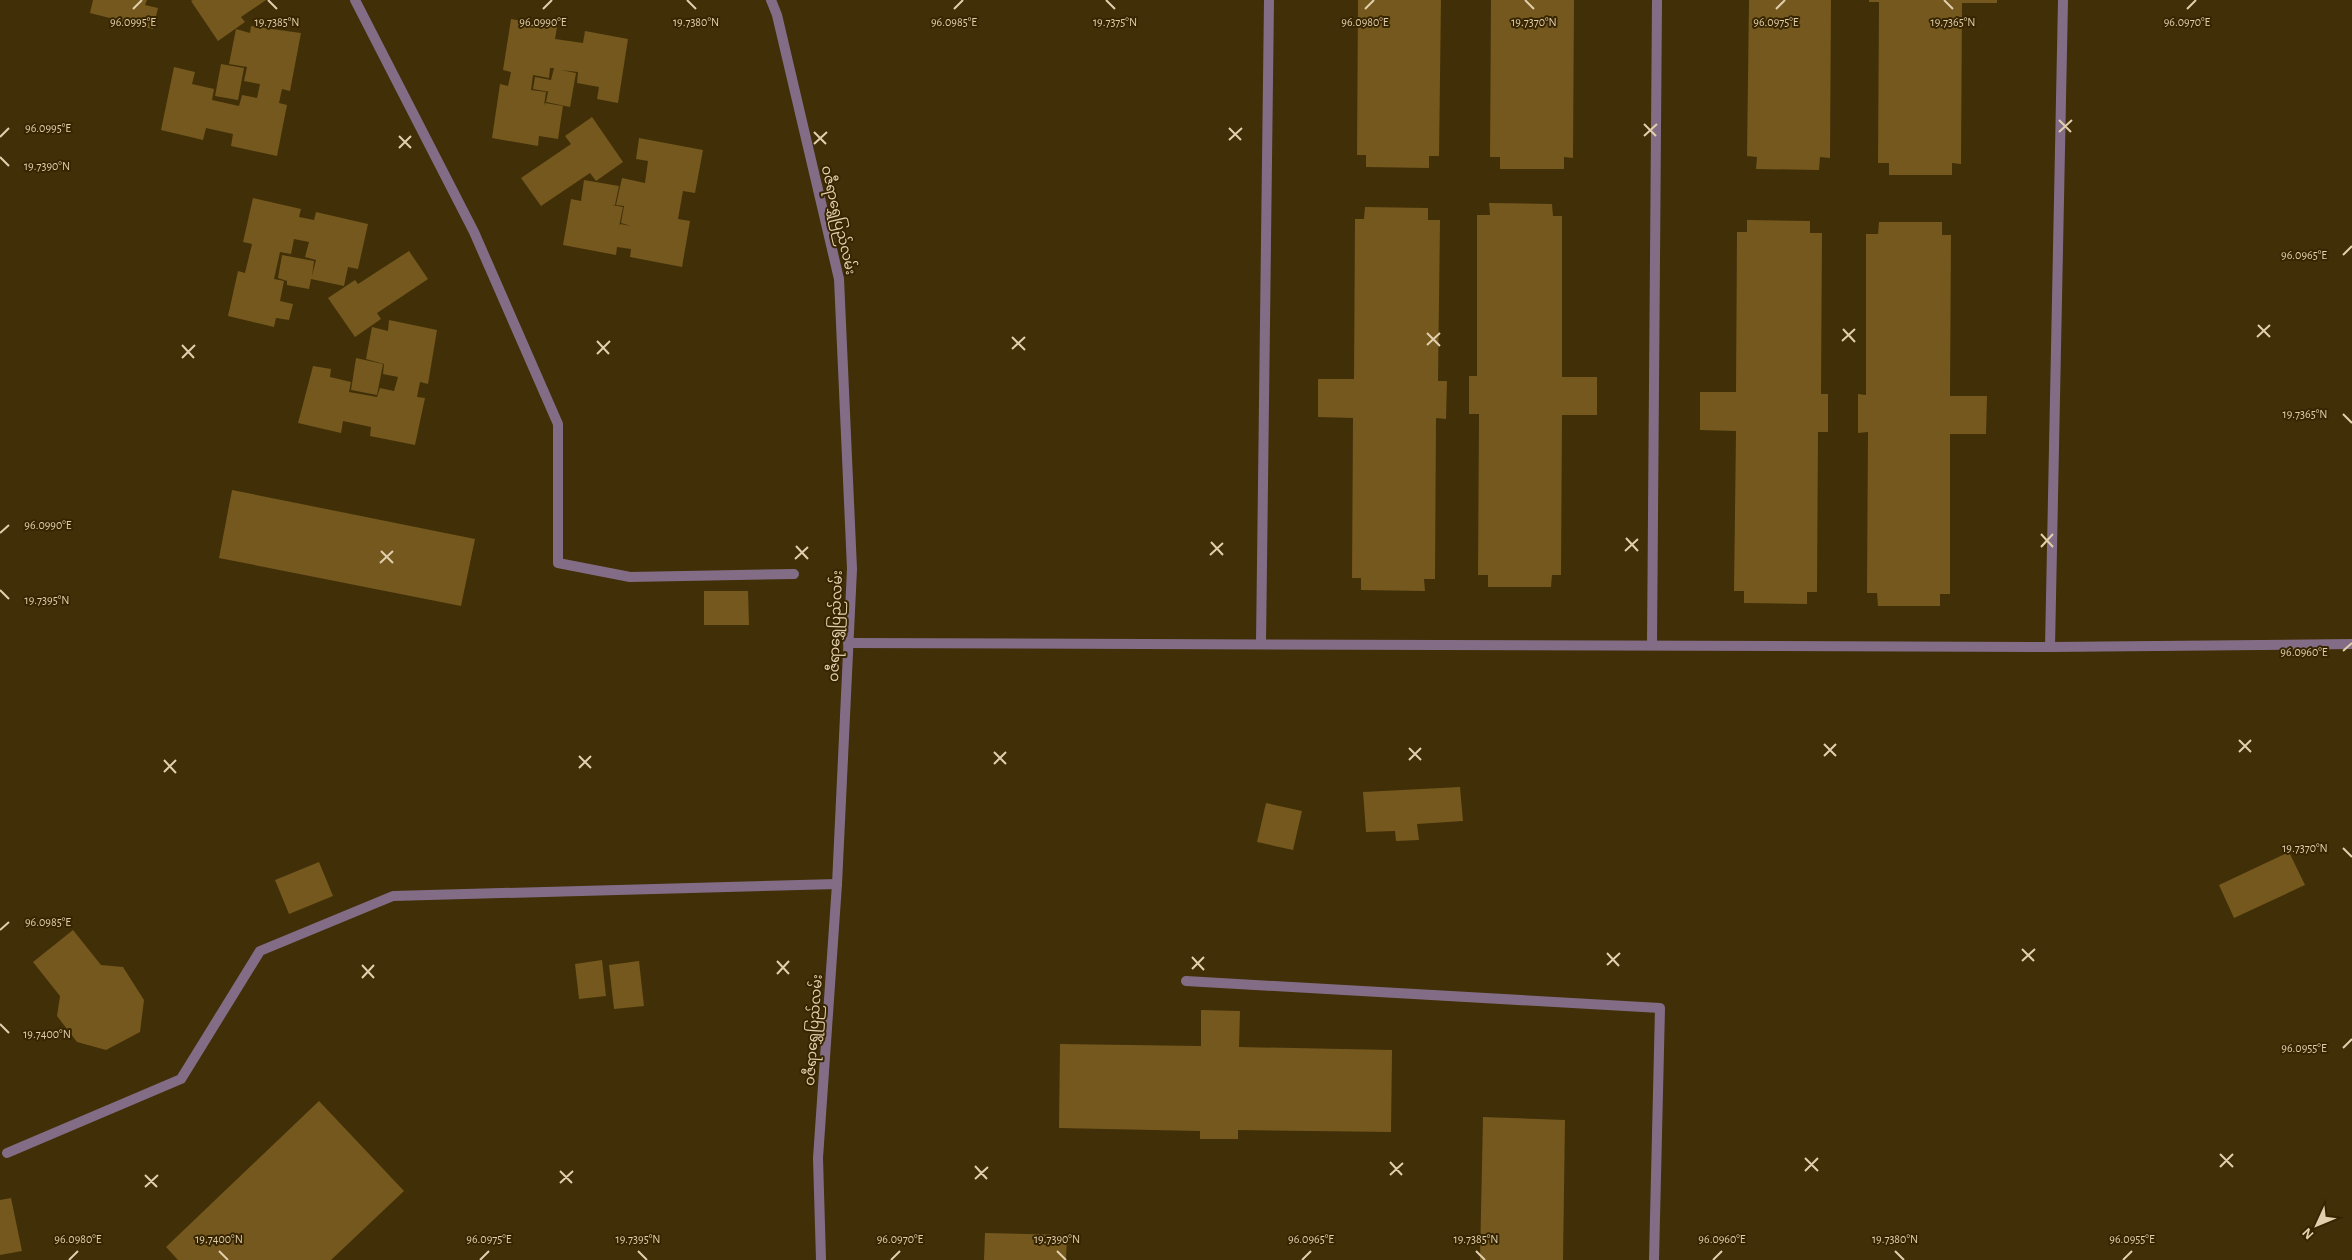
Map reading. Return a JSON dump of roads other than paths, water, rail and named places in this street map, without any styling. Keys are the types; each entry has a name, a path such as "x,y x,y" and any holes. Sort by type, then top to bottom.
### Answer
{"street":[{"path":"355,0 474,232 558,424 558,563 630,577 794,574"},
{"name":"ဝဇီရာရွှေပြည်လမ်း","path":"772,0 839,279 852,569 838,884 818,1158 821,1260"},
{"path":"1261,643 1269,0"},
{"path":"1652,644 1658,0"},
{"path":"2050,647 2063,0"},
{"path":"848,643 1652,644 2050,647 2352,644"},
{"path":"7,1153 181,1080 260,951 393,896 838,884"},
{"path":"1186,981 1660,1008 1654,1260"}]}
